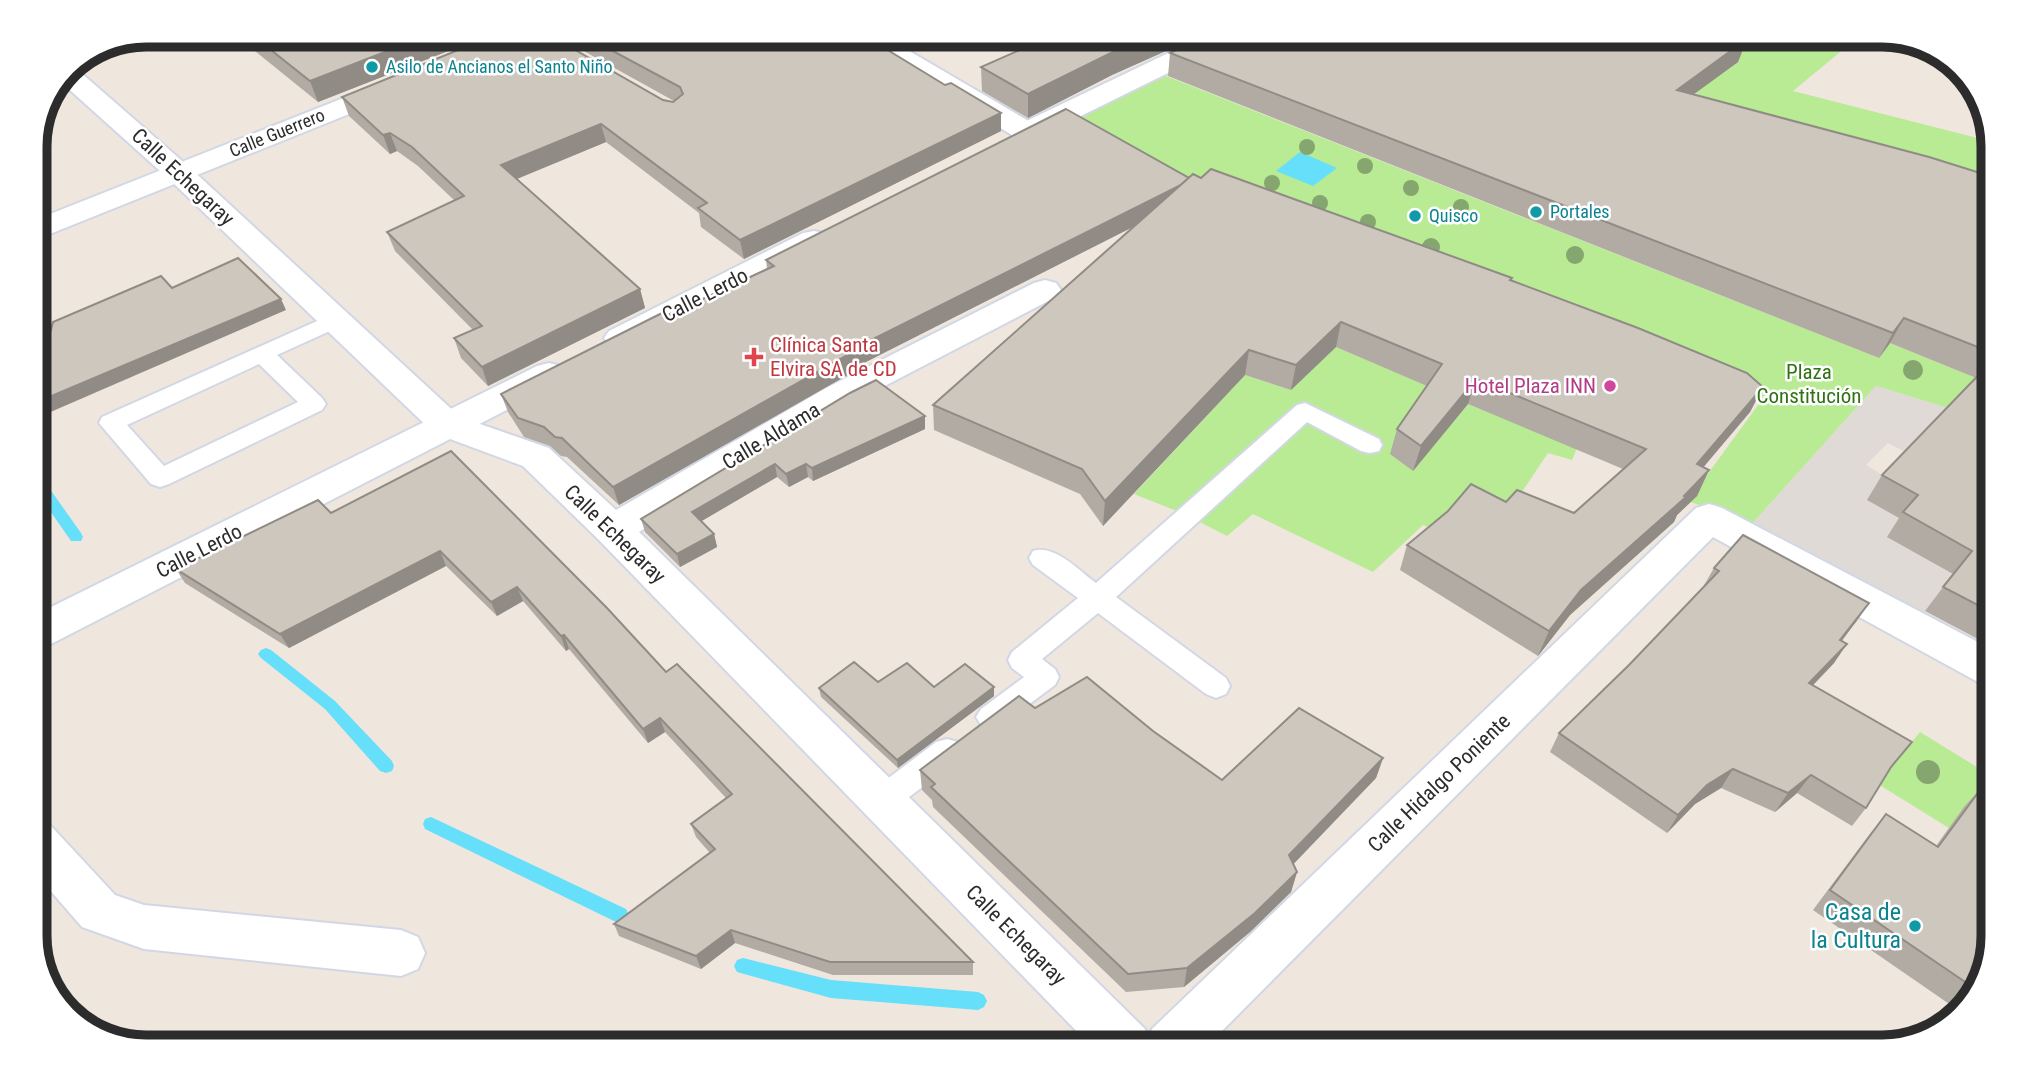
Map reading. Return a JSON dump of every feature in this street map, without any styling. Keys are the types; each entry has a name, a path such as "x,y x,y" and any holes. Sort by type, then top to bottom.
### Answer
{"street":[{"path":"884,47 1027,132"},
{"path":"990,150 1027,132 1163,47"},
{"name":"Calle Guerrero","path":"47,226 418,76"},
{"name":"Calle Echegaray","path":"74,79 179,173 447,425 536,457 613,530 1115,1035"},
{"name":"Calle Lerdo","path":"47,628 584,356 826,230"},
{"name":"Calle Aldama","path":"613,530 838,396 1045,290"},
{"name":"Calle Hidalgo Poniente","path":"1182,1035 1709,518 1981,664"},
{"path":"47,854 99,912 144,927 401,953"}],"lane":[{"path":"262,354 314,404 160,478 111,423 335,320"},
{"path":"881,800 1045,677 1022,660 1097,598 1304,411 1370,445"},
{"path":"1042,558 1216,686"}],"green space":[{"path":"1705,47 1846,47 1793,91 1981,139 1981,200 1695,93 1740,60"},
{"name":"Plaza Constitución","path":"1166,76 1879,358 1890,343 1981,380 1981,418 1876,386 1752,524 1688,501 1761,401 1208,193 1065,124"},
{"path":"1336,347 1435,389 1457,418 1468,404 1577,448 1572,460 1548,453 1509,511 1443,533 1423,525 1373,572 1253,514 1227,536 1182,513 1134,494 1245,375 1291,390"},
{"path":"1920,732 1981,770 1981,817 1965,807 1949,828 1878,784"}],"shaded area":[{"path":"1876,386 1981,418 1981,427 1911,455 1888,443 1866,465 1887,478 1969,557 1922,615 1752,524"}],"water":[{"path":"1300,152 1337,168 1313,186 1276,171"}],"building":[{"path":"267,47 398,47 310,81"},
{"path":"465,47 570,47 663,100 673,102 683,94 680,87 605,47 883,47 945,85 951,83 1001,113 740,240 698,208 707,203 601,124 501,165 640,289 482,367 454,338 482,326 387,232 464,196 412,147 390,133 383,135 342,97"},
{"path":"1027,47 1125,47 1028,94 981,67"},
{"path":"1182,47 1736,47 1677,90 1981,173 1981,348 1904,318 1893,333 1170,53"},
{"path":"1066,109 1189,178 1181,185 847,352 849,354 613,487 562,438 555,437 544,427 518,418 501,394 664,312 668,315 774,266 766,260"},
{"path":"1211,169 1512,278 1510,280 1747,373 1763,387 1697,464 1709,470 1684,496 1686,497 1581,590 1549,631 1407,545 1448,511 1471,484 1506,502 1517,490 1574,513 1646,449 1476,379 1421,446 1397,429 1442,364 1341,322 1296,365 1249,350 1105,501 1082,469 933,405 1193,174 1201,178"},
{"path":"238,258 281,299 47,398 47,345 53,322 161,276 172,288"},
{"path":"1981,372 1981,607 1943,587 1972,551 1903,512 1918,495 1882,475"},
{"path":"876,380 925,416 812,468 806,464 786,474 775,464 692,512 714,534 677,554 641,519 850,393"},
{"path":"451,451 607,608 666,672 677,664 973,962 830,962 731,930 696,956 614,924 715,849 691,824 732,794 660,718 643,729 564,635 561,636 517,587 491,602 440,551 280,634 176,569 318,500 331,513"},
{"path":"1743,535 1869,603 1840,640 1847,644 1809,683 1912,742 1891,767 1866,808 1811,775 1788,793 1733,769 1707,785 1678,815 1559,733 1719,571 1714,568"},
{"path":"854,662 878,682 907,663 934,687 965,664 994,687 897,760 819,688"},
{"path":"1087,677 1153,731 1222,780 1299,708 1383,758 1289,855 1297,872 1255,913 1187,968 1128,974 931,787 935,784 920,770 1019,696 1035,708"},
{"name":"Casa de la Cultura","path":"1981,789 1981,936 1976,968 1968,984 1830,890 1886,814 1938,847"}],"waterway":[{"path":"47,495 76,537"},
{"path":"266,654 330,705 386,766"},
{"path":"431,824 620,915"},
{"path":"743,966 831,989 978,1001"}],"place":[{"name":"Asilo de Ancianos el Santo Niño","path":"372,67"},
{"name":"Portales","path":"1536,212"},
{"name":"Quisco","path":"1415,216"},
{"name":"Clínica Santa Elvira SA de CD","path":"754,357"},
{"name":"Hotel Plaza INN","path":"1610,386"},
{"name":"Casa de la Cultura","path":"1915,926"}]}
